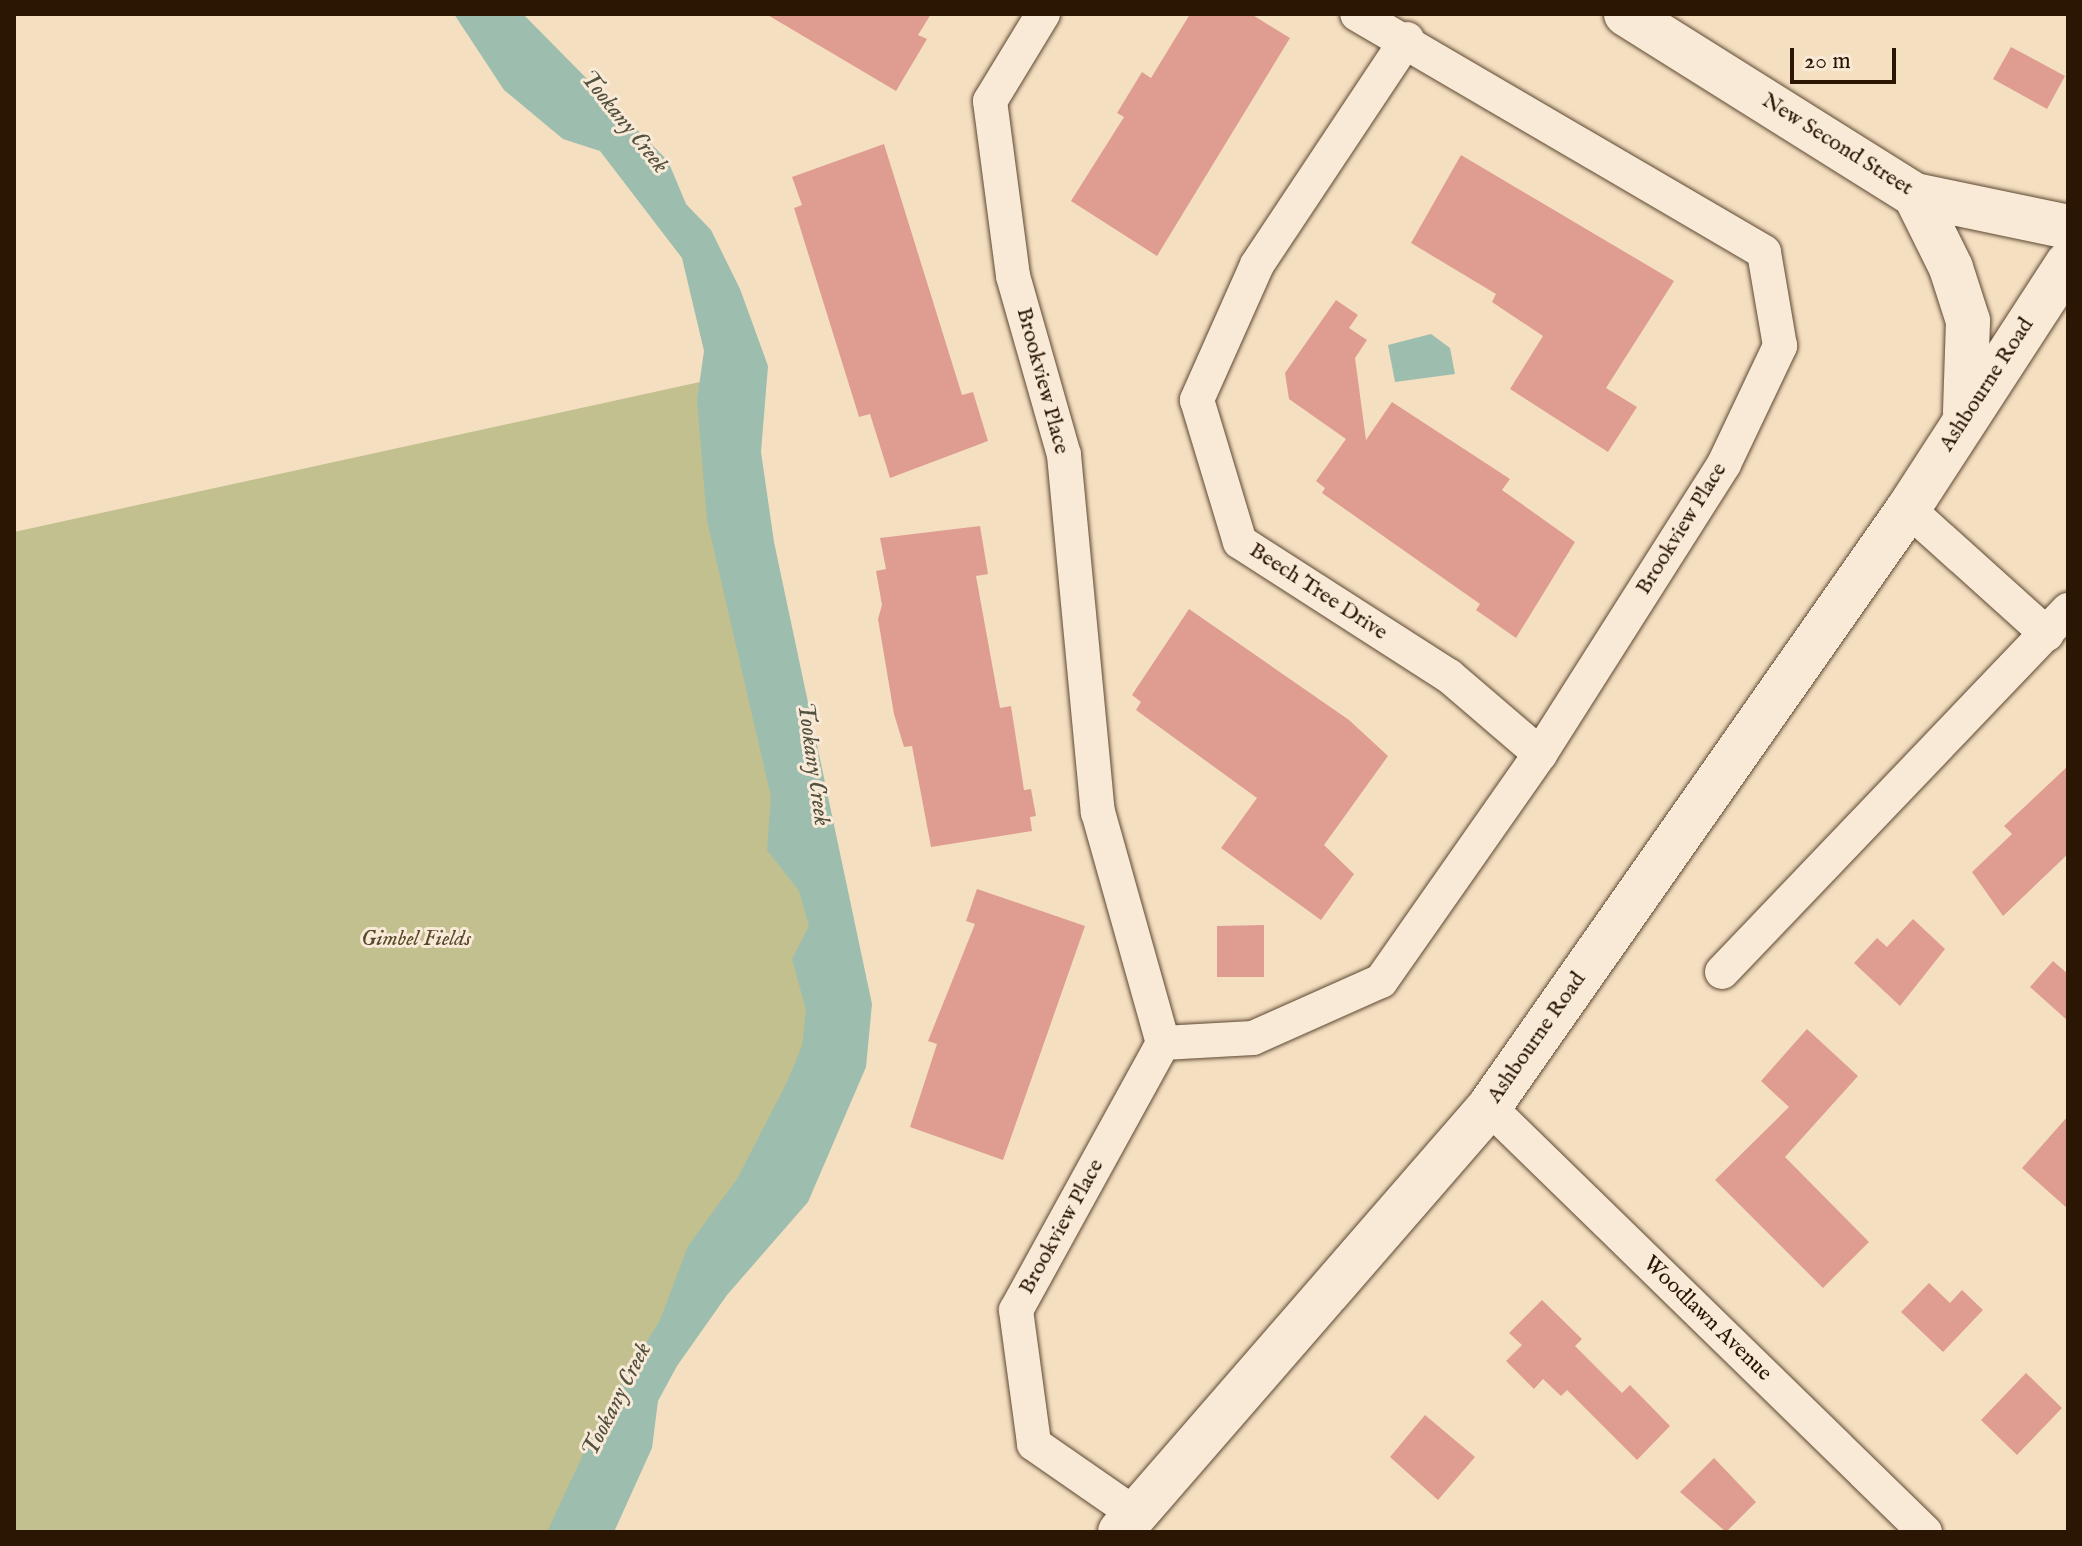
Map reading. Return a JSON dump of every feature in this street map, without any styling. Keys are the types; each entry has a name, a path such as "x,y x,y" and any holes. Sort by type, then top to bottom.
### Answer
{"street":[{"name":"Brookview Place","path":"1043,14 990,101 1013,276 1064,455 1098,812 1163,1043 1016,1310 1034,1444 1128,1523"},
{"name":"Brookview Place","path":"1163,1043 1253,1038 1381,981 1540,754 1724,464 1780,346 1764,252 1407,39 1357,14"},
{"name":"New Second Street","path":"1626,14 1915,195 2068,227"},
{"name":"Beech Tree Drive","path":"1407,39 1257,265 1197,400 1240,542 1449,676 1540,754"},
{"path":"1915,195 1951,268 1968,321 1965,419"},
{"name":"Ashbourne Road","path":"1128,1523 1489,1107 1908,509 2068,263"},
{"path":"1722,972 2057,622 1908,509"},
{"name":"Woodlawn Avenue","path":"1489,1107 1925,1532"}],"green space":[{"name":"Gimbel Fields","path":"709,380 840,963 778,1120 570,1532 14,1532 14,532"}],"water":[{"name":"Tookany Creek","path":"454,14 523,14 668,161 686,204 711,230 740,289 768,366 761,452 774,542 872,1004 866,1067 808,1202 727,1295 677,1366 658,1401 652,1448 614,1532 547,1532 600,1418 660,1320 688,1246 737,1179 786,1084 802,1046 806,1010 792,959 809,926 799,891 767,850 771,797 707,520 697,400 704,351 682,258 600,151 563,139 504,90"},
{"path":"1431,334 1450,348 1455,374 1395,382 1388,345"}],"building":[{"path":"766,14 931,14 918,35 927,39 896,91"},
{"path":"1190,14 1251,14 1290,38 1157,256 1071,201 1124,117 1117,113 1142,72 1151,78"},
{"path":"2011,47 2065,76 2047,109 1993,79"},
{"path":"884,144 962,395 973,392 988,441 890,478 870,414 859,417 794,208 802,205 792,177"},
{"path":"1461,155 1674,281 1606,388 1637,407 1608,452 1510,389 1543,336 1492,302 1496,294 1411,243"},
{"path":"1336,300 1358,315 1349,328 1367,340 1355,358 1366,440 1392,402 1510,479 1502,490 1575,542 1516,638 1476,610 1480,604 1322,493 1325,488 1316,481 1346,439 1289,399 1285,373"},
{"path":"980,526 988,574 976,576 1000,708 1011,706 1024,790 1031,789 1036,816 1030,817 1032,831 931,847 912,746 904,747 894,714 878,619 882,605 876,571 886,569 880,538"},
{"path":"1189,609 1349,720 1388,756 1324,845 1354,874 1321,920 1221,848 1257,798 1136,710 1141,702 1132,695"},
{"path":"2068,766 2068,854 2003,916 1972,872 2012,834 2004,826"},
{"path":"977,889 1085,926 1003,1160 910,1127 937,1044 928,1041 975,924 966,921"},
{"path":"1913,919 1945,949 1900,1006 1854,963 1877,938 1887,947"},
{"path":"1264,925 1264,977 1217,977 1217,926"},
{"path":"2053,961 2068,974 2068,1021 2030,987"},
{"path":"1807,1029 1858,1076 1785,1157 1869,1242 1823,1288 1715,1180 1789,1107 1761,1081"},
{"path":"2068,1116 2068,1209 2022,1168"},
{"path":"1929,1283 1950,1303 1962,1290 1983,1310 1943,1352 1901,1312"},
{"path":"1542,1300 1582,1339 1575,1346 1622,1393 1630,1385 1670,1426 1637,1460 1567,1390 1561,1396 1543,1379 1534,1389 1506,1361 1522,1345 1509,1333"},
{"path":"2026,1373 2062,1408 2017,1455 1981,1420"},
{"path":"1425,1415 1475,1457 1438,1500 1390,1457"},
{"path":"1714,1458 1756,1502 1726,1532 1680,1492"}]}
